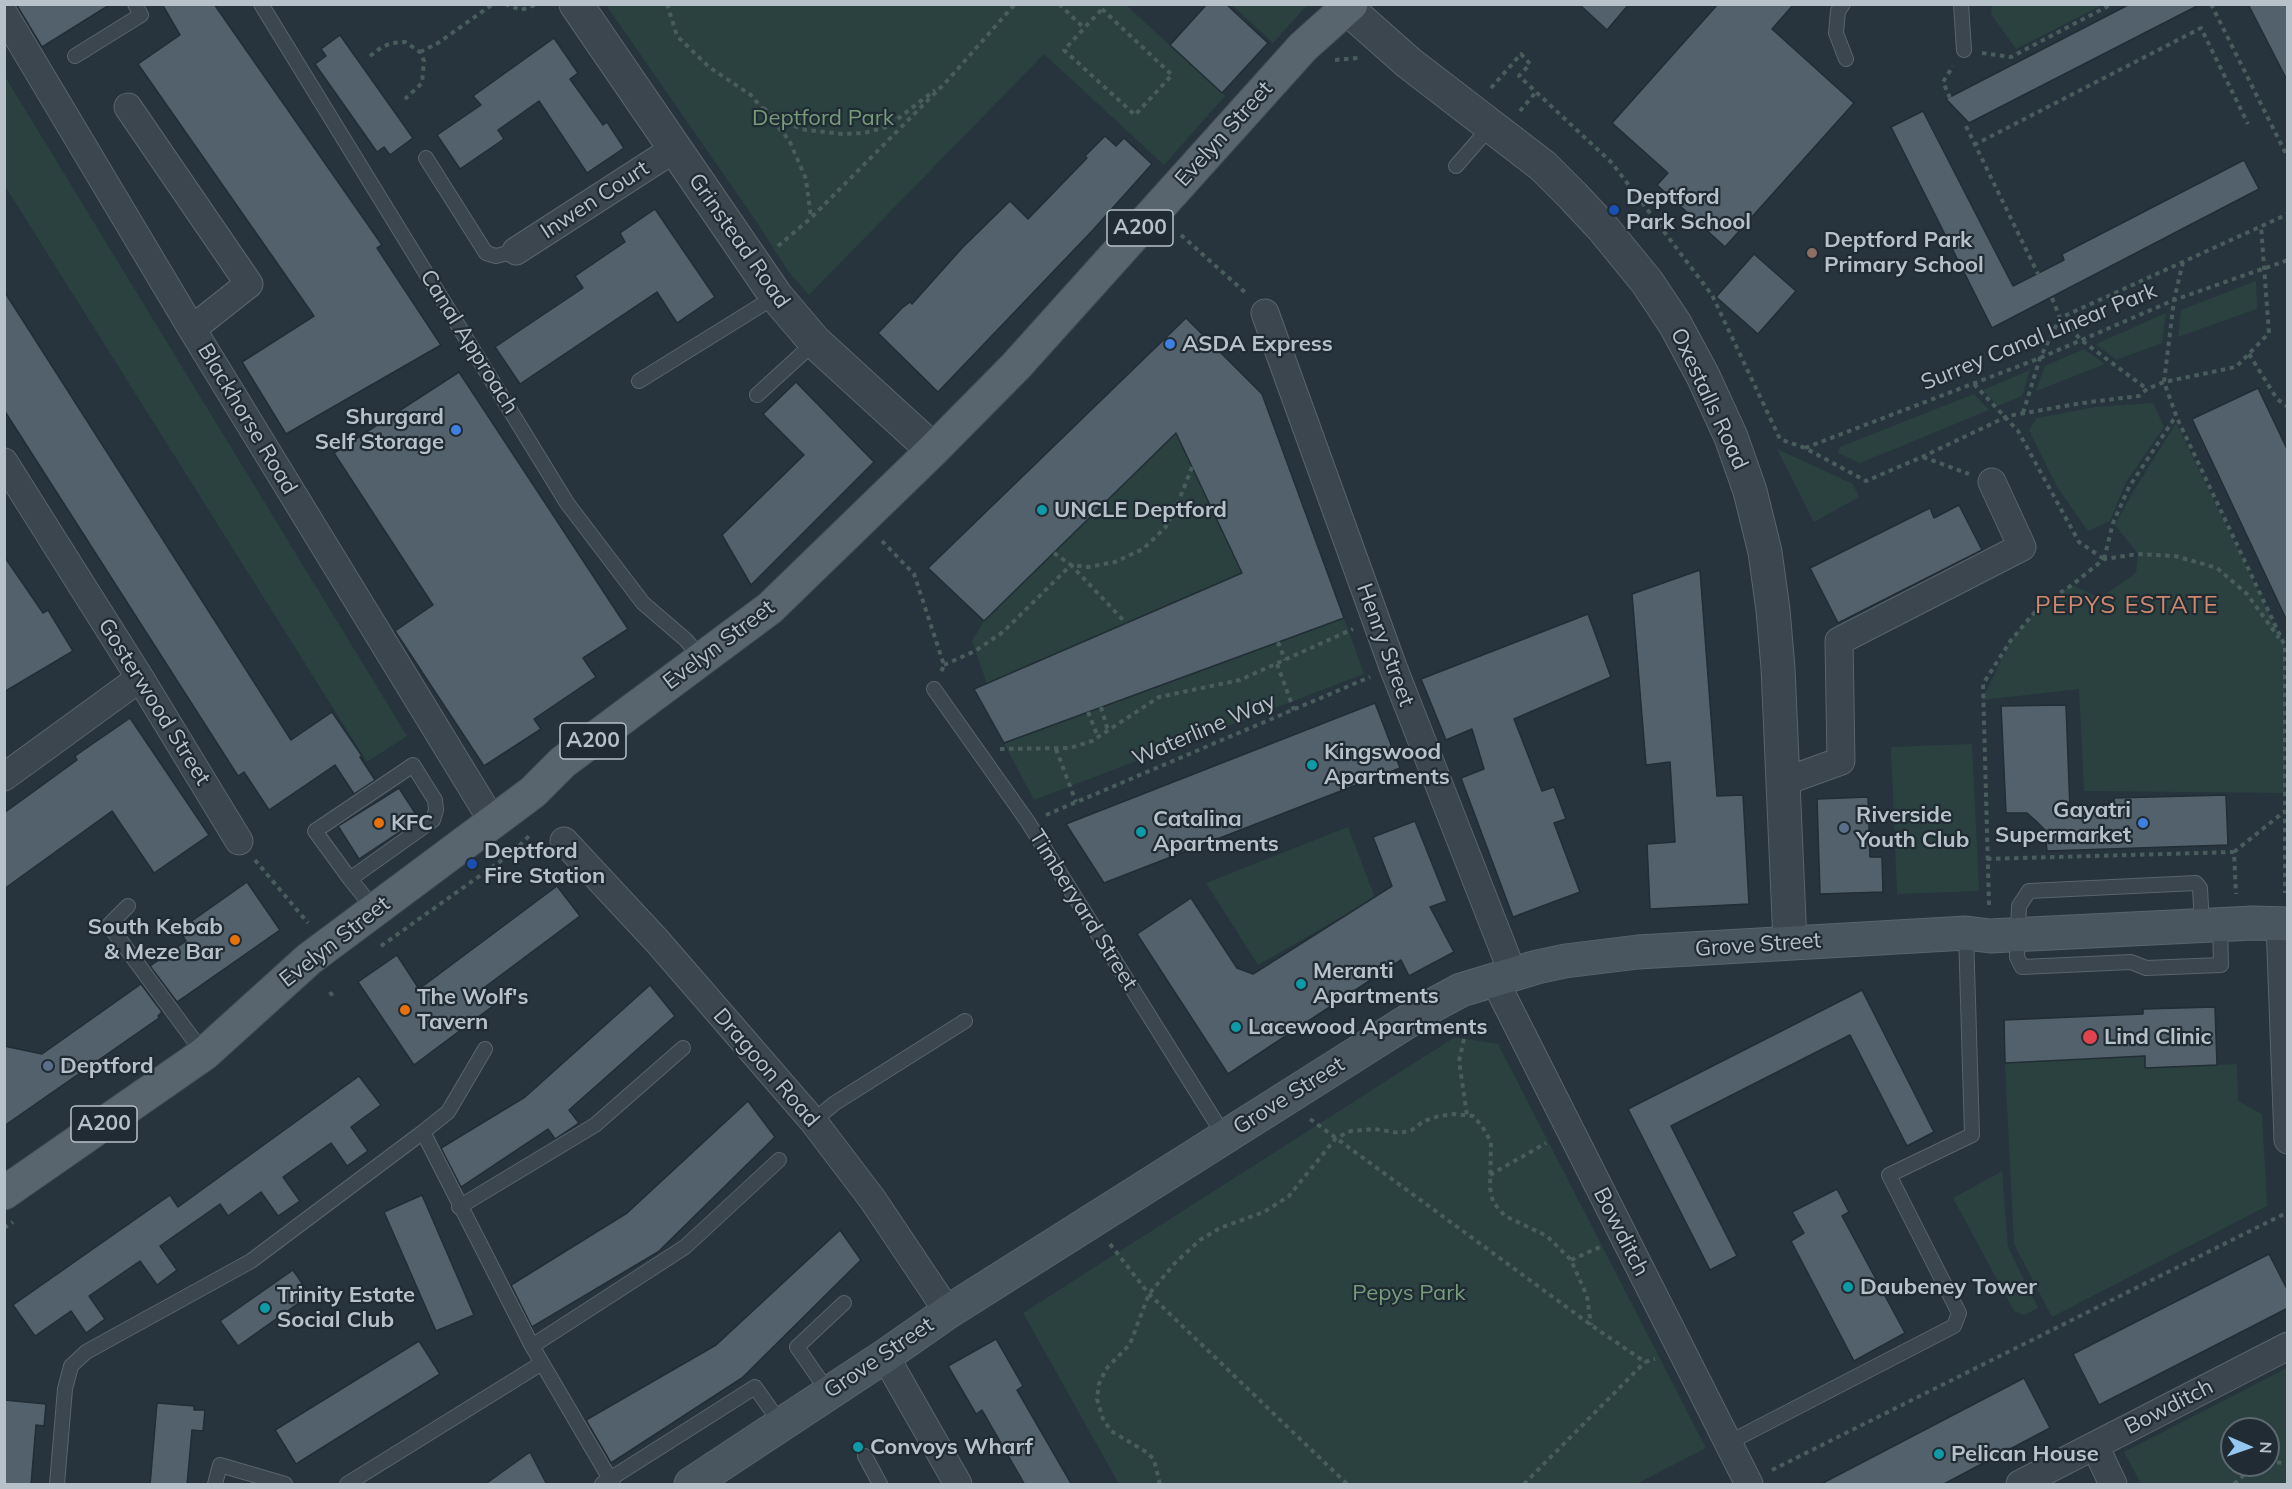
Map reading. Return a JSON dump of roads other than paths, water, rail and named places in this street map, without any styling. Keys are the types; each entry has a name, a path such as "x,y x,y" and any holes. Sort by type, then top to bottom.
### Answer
{"main road":[{"name":"Evelyn Street","path":"4,1193 204,1054 309,959 533,792 563,762 776,602 1016,366 1303,46 1350,7"},
{"name":"Grove Street","path":"691,1485 948,1312 1461,990 1566,961 1638,952 1966,933 1990,936 2211,924 2284,914"}],"street":[{"name":"Grinstead Road","path":"576,4 776,296 815,342 933,450"},
{"name":"Oxestalls Road","path":"1350,7 1409,63 1543,166 1573,196 1639,273 1675,324 1703,376 1731,437 1750,491 1765,552 1778,668 1790,942"},
{"name":"Blackhorse Road","path":"4,14 192,329 493,822"},
{"path":"128,107 249,284 192,329"},
{"name":"Inwen Court","path":"516,251 674,149"},
{"name":"Henry Street","path":"1265,313 1503,977"},
{"name":"Gosterwood Street","path":"4,462 239,841"},
{"path":"1784,782 1841,760 1839,641 2022,547 1992,482"},
{"path":"4,777 140,678"},
{"name":"Dragoon Road","path":"564,841 658,942 813,1121 873,1200 948,1312"},
{"path":"2284,914 2288,1140"},
{"name":"Bowditch","path":"1503,977 1570,1129 1748,1483"},
{"name":"Bowditch","path":"2020,1485 2288,1346"},
{"path":"885,1356 958,1485"},
{"path":"2095,1446 2113,1485"}],"lane":[{"path":"75,56 141,15 135,4"},
{"name":"Canal Approach","path":"261,4 567,503 643,603 686,640 702,659"},
{"path":"1843,4 1838,11 1836,33 1846,59"},
{"path":"1961,4 1964,50"},
{"path":"1456,166 1491,126"},
{"path":"426,158 486,253 496,256 516,251"},
{"path":"639,381 776,296"},
{"path":"757,395 815,342"},
{"name":"Timberyard Street","path":"934,689 1028,822 1225,1137"},
{"path":"350,879 433,820 436,810 435,800 412,765 315,831 350,879 375,910"},
{"path":"2196,883 2200,888 2211,924 2221,965 2146,968 2132,962 2022,967 2017,957 2016,935 2019,906 2030,891 2196,883"},
{"path":"128,906 109,925 204,1054"},
{"path":"1728,1443 1954,1326 1959,1313 1889,1175 1972,1135 1966,933"},
{"path":"813,1121 835,1103 965,1021"},
{"path":"459,1207 595,1125 683,1048"},
{"path":"57,1485 65,1389 71,1366 86,1352 251,1261 423,1132 448,1112 485,1049"},
{"path":"423,1132 459,1207 532,1346 608,1483 755,1387 781,1424"},
{"path":"532,1346 685,1246 779,1160"},
{"path":"829,1393 797,1347 844,1303"},
{"path":"347,1485 542,1363"},
{"path":"865,1456 880,1485"},
{"path":"215,1485 219,1465 285,1485"}],"place":[{"name":"Deptford Park School","path":"1614,210"},
{"name":"Deptford Park Primary School","path":"1812,253"},
{"name":"ASDA Express","path":"1170,344"},
{"name":"Shurgard Self Storage","path":"456,430"},
{"name":"UNCLE Deptford","path":"1042,510"},
{"name":"Kingswood Apartments","path":"1312,765"},
{"name":"KFC","path":"379,823"},
{"name":"Gayatri Supermarket","path":"2143,823"},
{"name":"Riverside Youth Club","path":"1844,828"},
{"name":"Catalina Apartments","path":"1141,832"},
{"name":"Deptford Fire Station","path":"472,864"},
{"name":"South Kebab & Meze Bar","path":"235,940"},
{"name":"Meranti Apartments","path":"1301,984"},
{"name":"The Wolf's Tavern","path":"405,1010"},
{"name":"Lacewood Apartments","path":"1236,1027"},
{"name":"Lind Clinic","path":"2090,1037"},
{"name":"Deptford","path":"48,1066"},
{"name":"Daubeney Tower","path":"1848,1287"},
{"name":"Trinity Estate Social Club","path":"265,1308"},
{"name":"Convoys Wharf","path":"858,1447"},
{"name":"Pelican House","path":"1939,1454"}],"district":[{"name":"PEPYS ESTATE","path":"2127,606"}],"park label":[{"name":"Deptford Park","path":"823,118"},
{"name":"Pepys Park","path":"1409,1293"}]}
